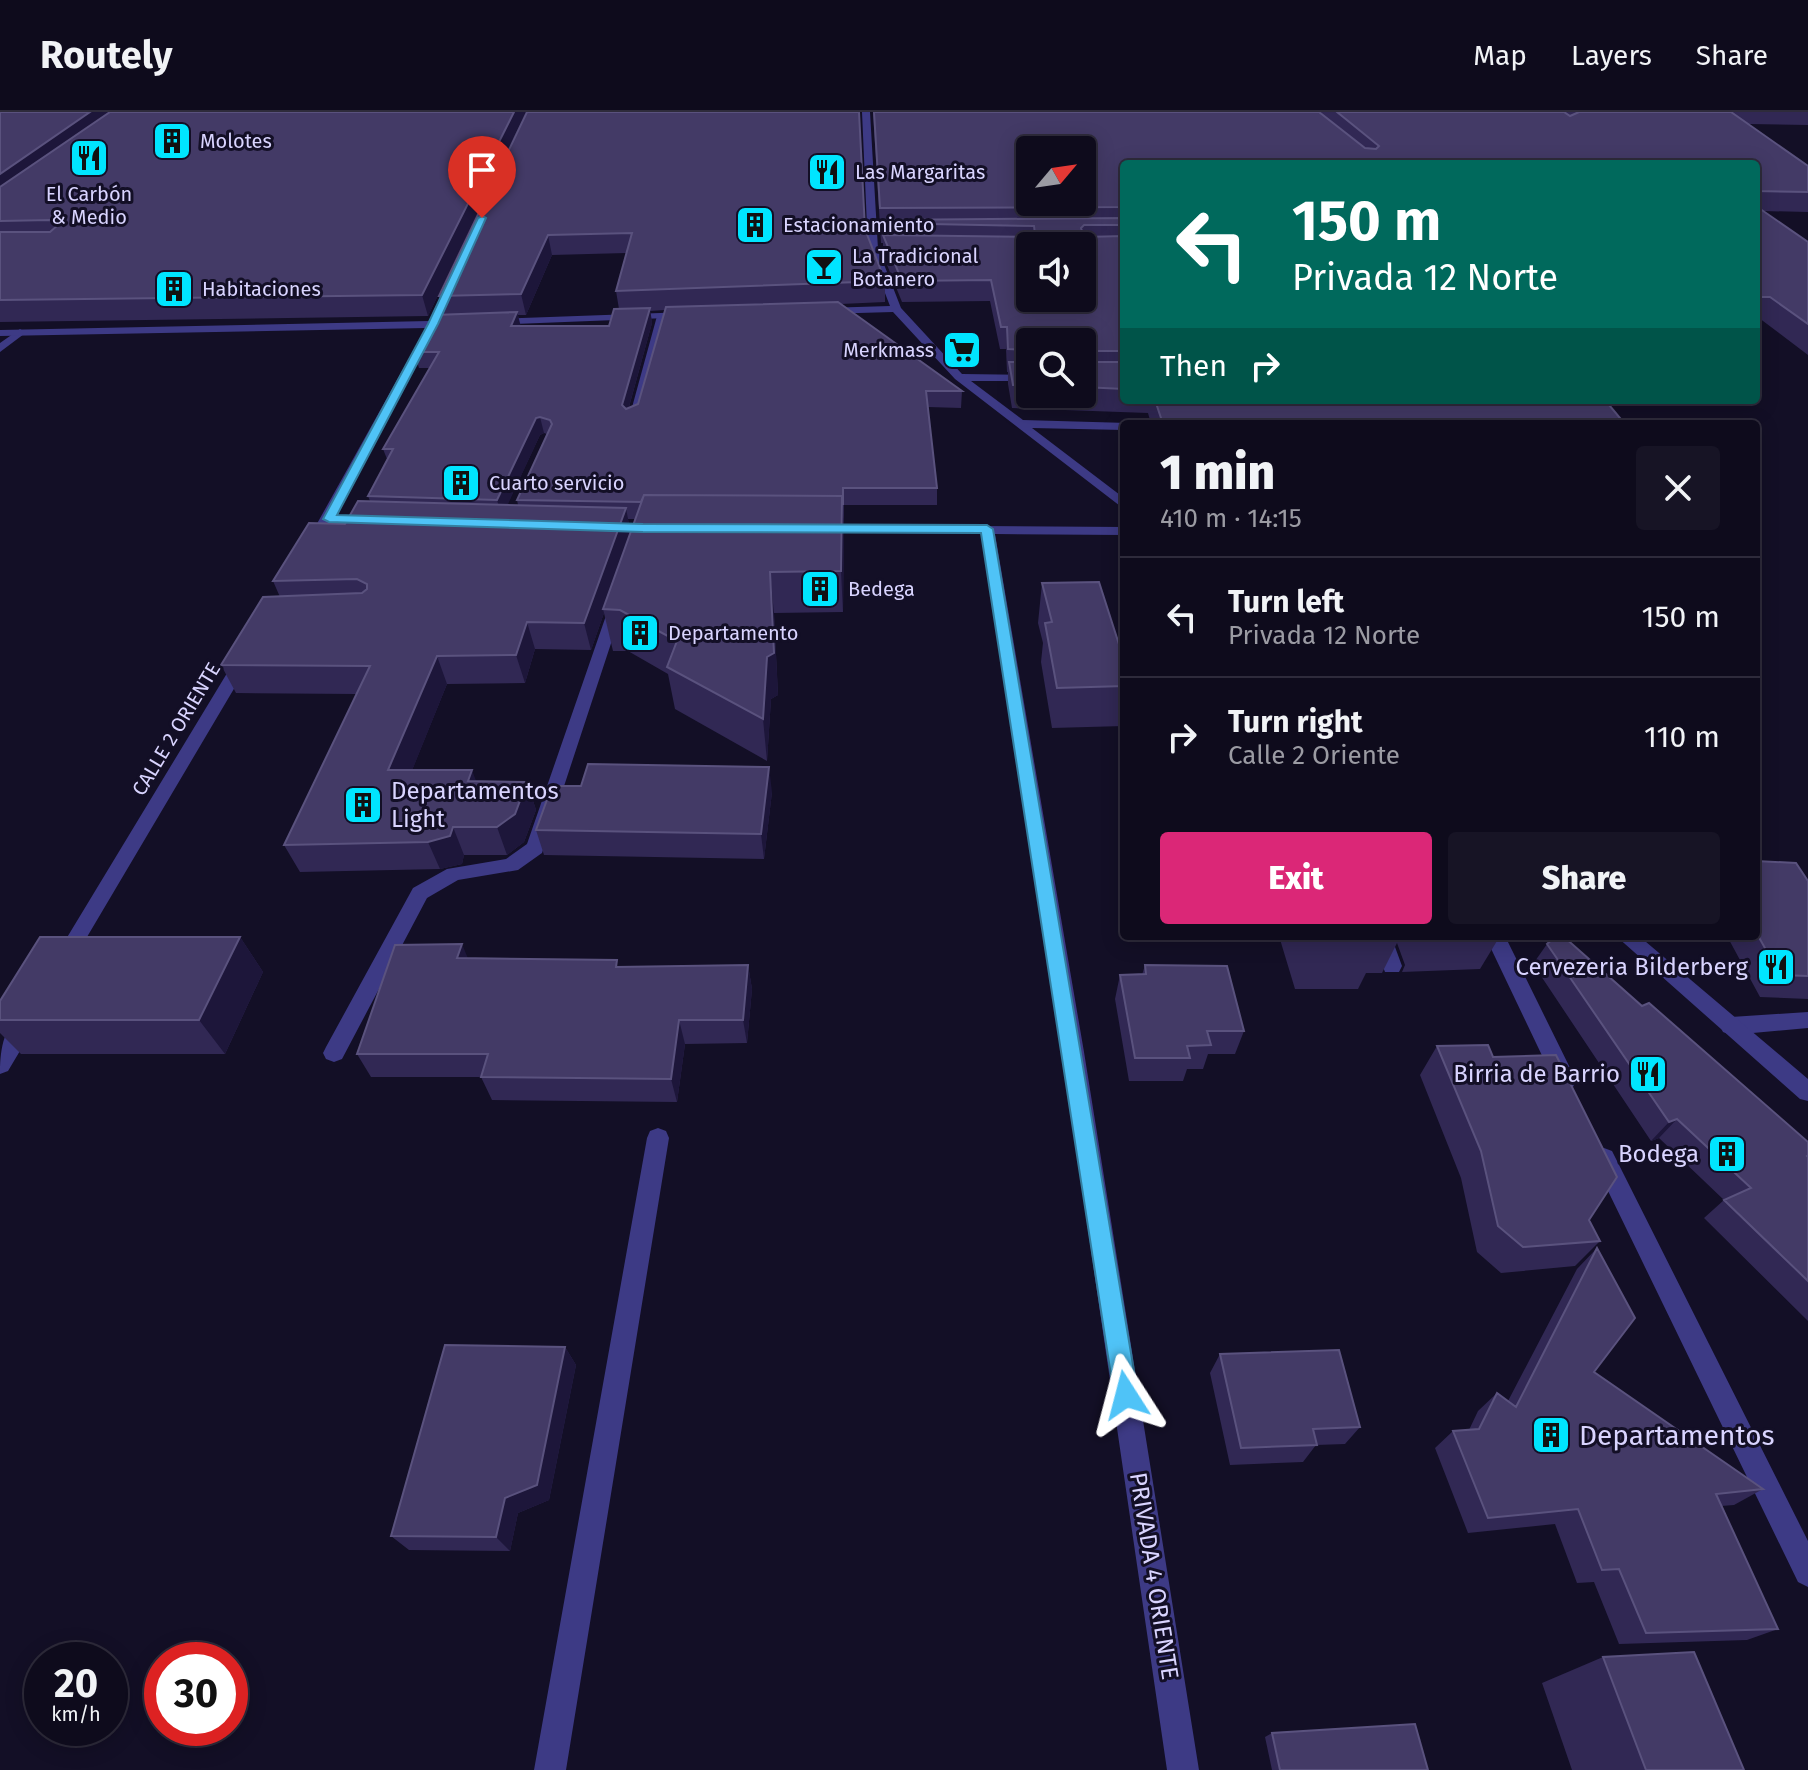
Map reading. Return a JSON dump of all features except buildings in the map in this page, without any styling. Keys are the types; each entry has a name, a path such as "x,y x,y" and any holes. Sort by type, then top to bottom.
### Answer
{"street":[{"path":"866,112 873,249 896,309 959,377 1120,502"},
{"path":"873,234 888,234"},
{"path":"873,249 886,249"},
{"path":"299,568 336,519 459,267"},
{"path":"818,311 896,309"},
{"path":"479,322 709,315"},
{"path":"632,419 662,316"},
{"path":"0,333 464,323"},
{"path":"0,349 20,332"},
{"path":"959,377 1016,378"},
{"path":"1020,424 1120,426"},
{"path":"800,528 1120,531"},
{"name":"PRIVADA 4 ORIENTE","path":"987,529 1073,1052 1183,1770"},
{"path":"334,1053 420,893 454,874 511,865 535,848 624,586"},
{"name":"CALLE 2 ORIENTE","path":"57,970 253,644"},
{"path":"1382,940 1392,966"},
{"path":"1497,940 1578,1106"},
{"path":"1631,940 1808,1092"},
{"path":"0,1065 33,1010"},
{"path":"1731,1026 1808,1020"},
{"path":"1592,1134 1808,1572"},
{"path":"550,1770 658,1138"}],"place":[{"name":"Molotes","path":"172,141"},
{"name":"El Carbón & Medio","path":"89,158"},
{"name":"Las Margaritas","path":"827,172"},
{"name":"Estacionamiento","path":"755,225"},
{"name":"La Tradicional Botanero","path":"824,267"},
{"name":"Habitaciones","path":"174,289"},
{"name":"Merkmass","path":"962,350"},
{"name":"Cuarto servicio","path":"461,483"},
{"name":"Bedega","path":"820,589"},
{"name":"Departamento","path":"640,633"},
{"name":"Departamentos Light","path":"363,805"},
{"name":"Cervezeria Bilderberg","path":"1776,967"},
{"name":"Birria de Barrio","path":"1648,1074"},
{"name":"Bodega","path":"1727,1154"},
{"name":"Departamentos","path":"1551,1435"}],"route":[{"path":"482,218 433,324 329,519 643,528 987,529 1126,1395"}]}
